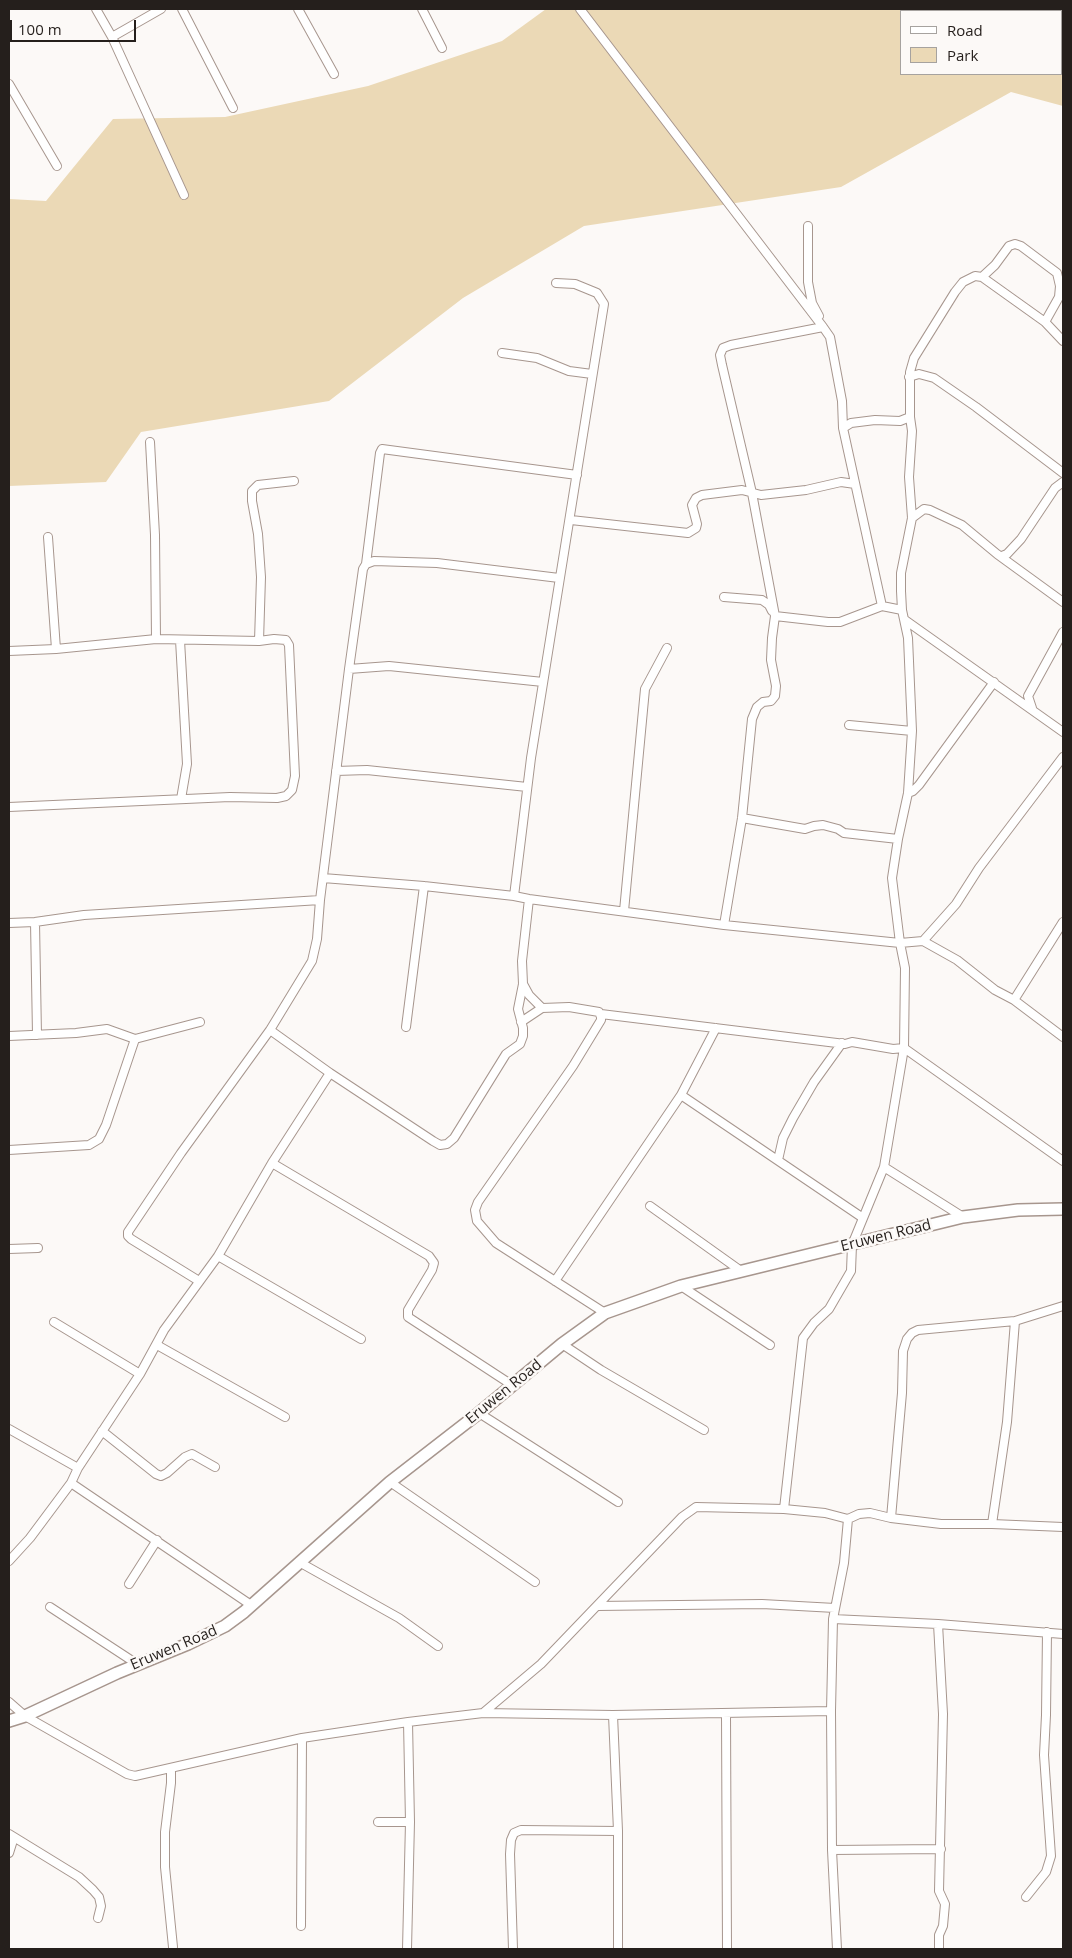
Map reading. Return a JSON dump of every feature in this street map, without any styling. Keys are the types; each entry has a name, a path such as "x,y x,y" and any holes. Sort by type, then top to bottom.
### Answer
{"street":[{"path":"96,9 112,37 184,195"},
{"path":"112,37 162,9"},
{"path":"182,9 233,108"},
{"path":"298,9 334,74"},
{"path":"422,9 442,48"},
{"path":"580,9 830,337 842,401 843,428 882,606"},
{"path":"9,84 57,166"},
{"path":"808,226 808,282 812,302 823,327"},
{"path":"784,1509 803,1338 829,1309 851,1271 852,1245 884,1167 904,1048 905,968 892,878 908,793 912,731 908,638 902,610 901,573 912,518 909,477 912,431 909,378 914,358 954,292 969,278 982,277 995,265 1009,246 1015,244 1021,246 1056,273 1060,286 1059,296 1045,322"},
{"path":"982,277 1045,322 1063,342"},
{"path":"514,896 527,787 558,578 571,520 604,304 597,293 575,284 556,282"},
{"path":"724,925 742,818 752,719 763,702 771,701 775,696 776,686 771,660 775,616 752,493 720,355 723,348 731,344 823,327"},
{"path":"502,354 537,358 568,371 592,374"},
{"path":"909,378 918,374 934,378 1063,472"},
{"path":"843,428 851,423 875,420 900,421 910,417"},
{"path":"150,442 155,535 156,639"},
{"path":"199,1281 131,1239 128,1236 128,1232 270,1030 312,961 317,939 336,771 380,453 382,449 577,475"},
{"path":"259,640 261,577 252,491 258,486 294,480"},
{"path":"571,520 688,533 696,528 697,524 692,505 696,498 702,495 742,490 761,495 806,490 842,482 855,484"},
{"path":"1002,556 1007,554 1021,538 1055,488 1063,482"},
{"path":"912,518 924,510 935,511 962,525 1063,602"},
{"path":"48,537 56,649"},
{"path":"366,564 374,561 437,563 558,578"},
{"path":"724,597 762,600 769,604 775,616"},
{"path":"775,616 840,622 882,606 902,610"},
{"path":"905,620 1032,708 1063,732"},
{"path":"1032,708 1028,696 1063,632"},
{"path":"9,651 56,649 156,639 286,640 289,645 295,776 292,790 286,796 277,798 230,797 9,806"},
{"path":"180,640 187,764 181,799"},
{"path":"624,911 645,689 667,648"},
{"path":"350,669 389,666 543,682"},
{"path":"908,793 919,785 994,682"},
{"path":"849,725 912,731"},
{"path":"923,941 956,904 980,868 1063,756"},
{"path":"336,771 367,770 527,787"},
{"path":"742,818 805,829 823,826 838,829 844,833 898,839"},
{"path":"323,878 424,886 514,896 724,925 900,943 923,941 957,960 995,990 1014,1000 1063,1037"},
{"path":"406,1027 424,886"},
{"path":"270,1030 433,1141 440,1145 448,1144 454,1138 506,1054 520,1044 523,1036 518,1009 524,984 522,961 530,899"},
{"path":"9,924 84,915 320,900"},
{"path":"35,922 37,1035"},
{"path":"1014,1000 1063,922"},
{"path":"524,984 529,995 542,1008"},
{"path":"521,1022 542,1008 569,1007 599,1012 601,1014 845,1044 852,1042 893,1049 904,1048 1063,1161"},
{"path":"601,1014 601,1020 573,1066 478,1202 475,1210 477,1221 496,1242 605,1313"},
{"path":"9,1036 76,1033 107,1029 135,1039 200,1022"},
{"path":"555,1281 681,1095 716,1028"},
{"path":"9,1150 89,1145 99,1139 106,1125 135,1039"},
{"path":"778,1160 783,1138 793,1118 814,1082 842,1043"},
{"path":"9,1561 30,1538 72,1483 78,1468 140,1374 164,1330 218,1256 272,1163 330,1072"},
{"path":"681,1095 863,1218"},
{"path":"272,1163 429,1256 434,1263 432,1270 408,1310 408,1317 512,1385"},
{"path":"884,1167 964,1217"},
{"path":"650,1206 741,1271"},
{"name":"Eruwen Road","path":"9,1721 25,1716 137,1664 221,1628 300,1562 390,1482 479,1413 562,1344 605,1313 681,1286 964,1217 1018,1210 1063,1209"},
{"path":"9,1249 38,1248"},
{"path":"218,1256 361,1339"},
{"path":"681,1286 770,1345"},
{"path":"891,1518 902,1393 903,1351 907,1339 918,1330 1015,1321 1063,1306"},
{"path":"992,1524 1007,1422 1015,1321"},
{"path":"54,1322 140,1374"},
{"path":"562,1344 601,1370 704,1430"},
{"path":"157,1345 286,1417"},
{"path":"479,1413 618,1502"},
{"path":"9,1429 78,1468"},
{"path":"102,1431 161,1476 185,1457 192,1454 215,1467"},
{"path":"390,1482 535,1582"},
{"path":"72,1483 250,1605"},
{"path":"482,1713 541,1664 682,1517 696,1507 784,1509 825,1513 848,1519 859,1514 870,1513 891,1518 941,1524 992,1524 1063,1528"},
{"path":"837,1949 832,1850 831,1711 833,1619 844,1563 848,1519"},
{"path":"129,1584 156,1540"},
{"path":"300,1562 399,1618 438,1646"},
{"path":"597,1606 762,1604 835,1608"},
{"path":"50,1607 137,1664"},
{"path":"833,1619 938,1624 1063,1634"},
{"path":"938,1624 943,1714 940,1891 945,1904 943,1926 939,1935 939,1949"},
{"path":"1026,1897 1046,1872 1050,1856 1044,1755 1046,1632"},
{"path":"9,1702 25,1716 127,1774 135,1776 170,1770 188,1763 302,1738 482,1713 613,1715 831,1711"},
{"path":"726,1714 727,1949"},
{"path":"613,1715 618,1831 618,1949"},
{"path":"407,1949 410,1822 408,1722"},
{"path":"301,1926 302,1738"},
{"path":"170,1770 171,1783 165,1841 165,1867 174,1947"},
{"path":"378,1822 410,1822"},
{"path":"513,1949 510,1854 511,1840 514,1833 521,1830 618,1831"},
{"path":"9,1853 11,1836 79,1877 99,1898 101,1906 98,1918"},
{"path":"832,1850 941,1849"}],"green space":[{"path":"546,9 1063,9 1063,106 1011,92 841,187 584,226 463,298 329,401 141,432 106,482 9,486 9,199 46,201 113,119 225,117 368,86 502,41"}]}
